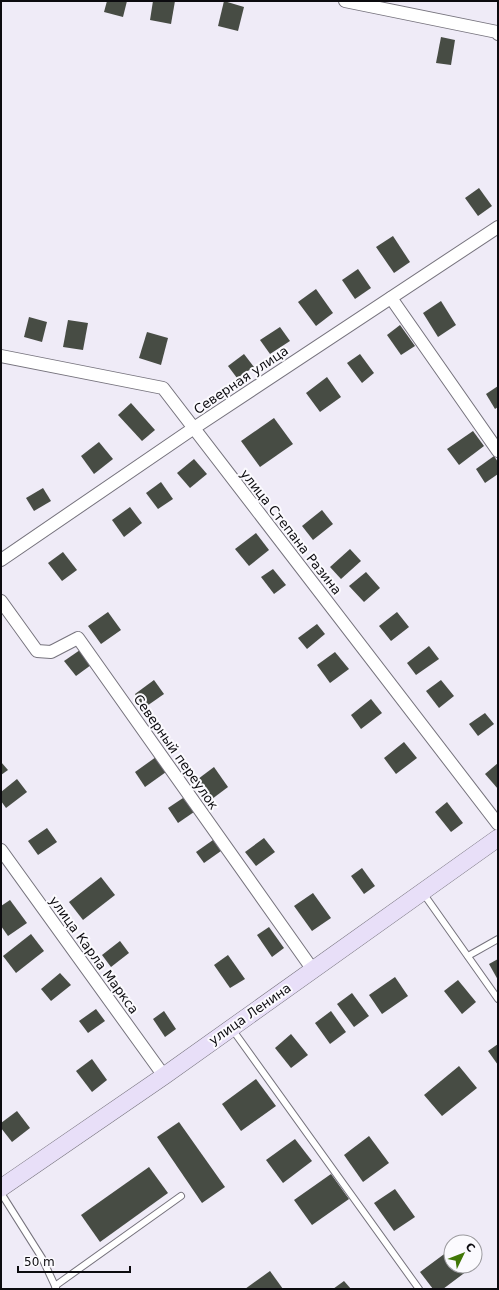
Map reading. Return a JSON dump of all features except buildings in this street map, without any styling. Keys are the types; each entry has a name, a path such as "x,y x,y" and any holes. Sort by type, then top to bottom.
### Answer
{"main road":[{"name":"улица Ленина","path":"1,1188 164,1076 498,838"}],"street":[{"path":"345,1 497,32 498,34"},
{"name":"Северная улица","path":"1,560 194,428 498,227"},
{"path":"391,298 498,451"},
{"name":"улица Степана Разина","path":"1,356 163,388 498,824"},
{"name":"Северный переулок","path":"1,601 37,651 51,652 78,638 313,970"},
{"name":"улица Карла Маркса","path":"1,850 164,1076"}],"lane":[{"path":"422,892 498,999"},
{"path":"468,956 498,940"},
{"path":"231,1028 419,1289"},
{"path":"1,1193 42,1258 56,1288 181,1196"}]}
